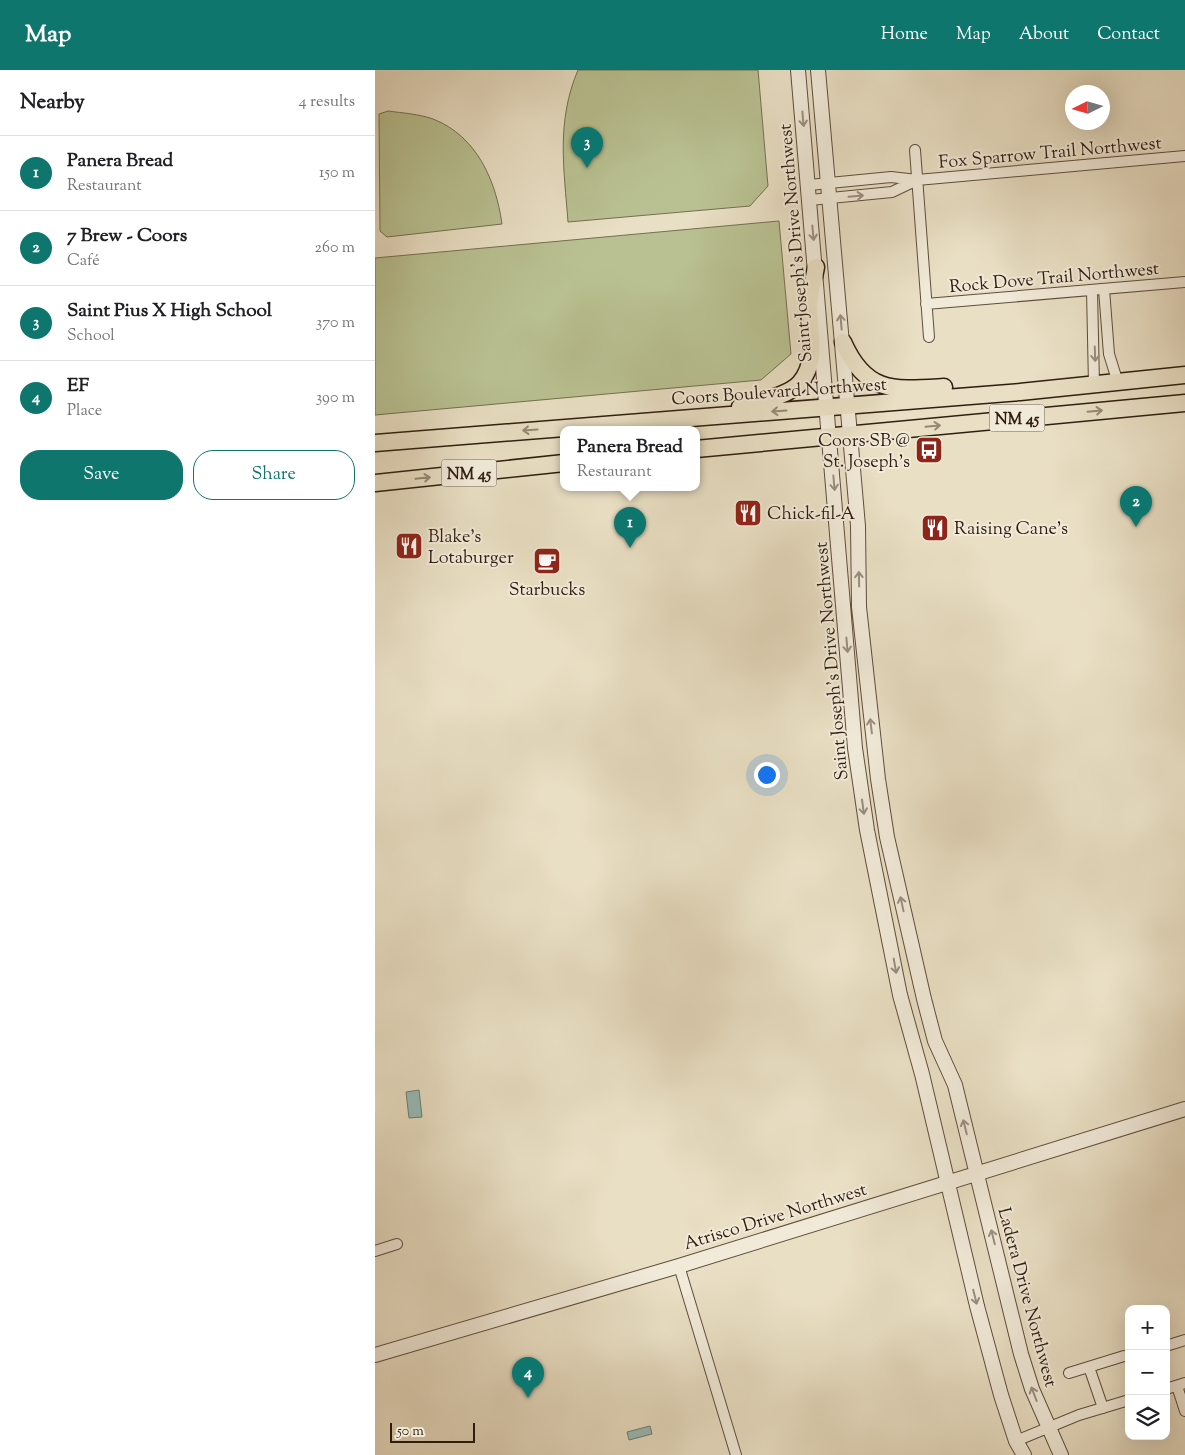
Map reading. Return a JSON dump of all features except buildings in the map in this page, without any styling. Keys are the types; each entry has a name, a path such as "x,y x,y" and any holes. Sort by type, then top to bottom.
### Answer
{"main road":[{"path":"705,417 776,397 799,384 810,364 812,343 809,304 816,267"},
{"path":"843,342 851,361 867,378 878,384 897,389 999,384 1020,392"},
{"name":"Coors Boulevard Northwest","path":"586,426 1020,392 1185,376"},
{"name":"NM 45","path":"700,449 830,434 1185,403"},
{"name":"Coors Boulevard Northwest","path":"375,442 560,428"},
{"name":"NM 45","path":"375,483 560,463"}],"street":[{"name":"Saint Joseph's Drive Northwest","path":"798,70 828,407 855,748 867,830 900,995 948,1182"},
{"name":"Saint Joseph's Drive Northwest","path":"819,70 858,526 859,607 873,746 887,837 923,999 935,1041 955,1085 977,1174"},
{"path":"915,150 929,337"},
{"name":"Fox Sparrow Trail Northwest","path":"809,185 891,177 917,180 1185,156"},
{"name":"Fox Sparrow Trail Northwest","path":"810,200 892,192 917,180"},
{"name":"Rock Dove Trail Northwest","path":"926,304 1185,282"},
{"path":"1104,289 1109,354 1118,382"},
{"path":"1092,290 1094,385"},
{"path":"855,748 873,746"},
{"name":"Atrisco Drive Northwest","path":"375,1355 679,1266 1185,1109"},
{"name":"Ladera Drive Northwest","path":"977,1174 1021,1354 1047,1428 1061,1455"},
{"path":"948,1182 977,1306 1016,1440 1024,1455"},
{"path":"375,1250 397,1244"},
{"path":"679,1266 736,1455"},
{"path":"1170,1345 1184,1343"},
{"path":"1069,1373 1124,1356"},
{"path":"1089,1367 1103,1408"},
{"path":"1181,1384 1185,1411"},
{"path":"1016,1440 1125,1401"}],"green space":[{"path":"578,70 758,70 768,186 750,206 568,222 563,145 564,127 571,89"},
{"path":"388,111 433,119 448,127 473,148 489,176 495,192 502,224 387,237 380,231 379,114"},
{"path":"779,221 791,354 761,380 375,415 375,258"}],"water":[{"path":"419,1090 422,1117 409,1118 406,1092"},
{"path":"650,1426 652,1434 629,1440 627,1432"}],"place":[{"name":"Saint Pius X High School","path":"587,168"},
{"name":"Coors SB @ St. Joseph's","path":"929,450"},
{"name":"Chick-fil-A","path":"748,513"},
{"name":"7 Brew - Coors","path":"1136,527"},
{"name":"Raising Cane's","path":"935,528"},
{"name":"Blake's Lotaburger","path":"409,546"},
{"name":"Panera Bread","path":"630,548"},
{"name":"Starbucks","path":"547,561"},
{"name":"EF","path":"528,1398"}]}
